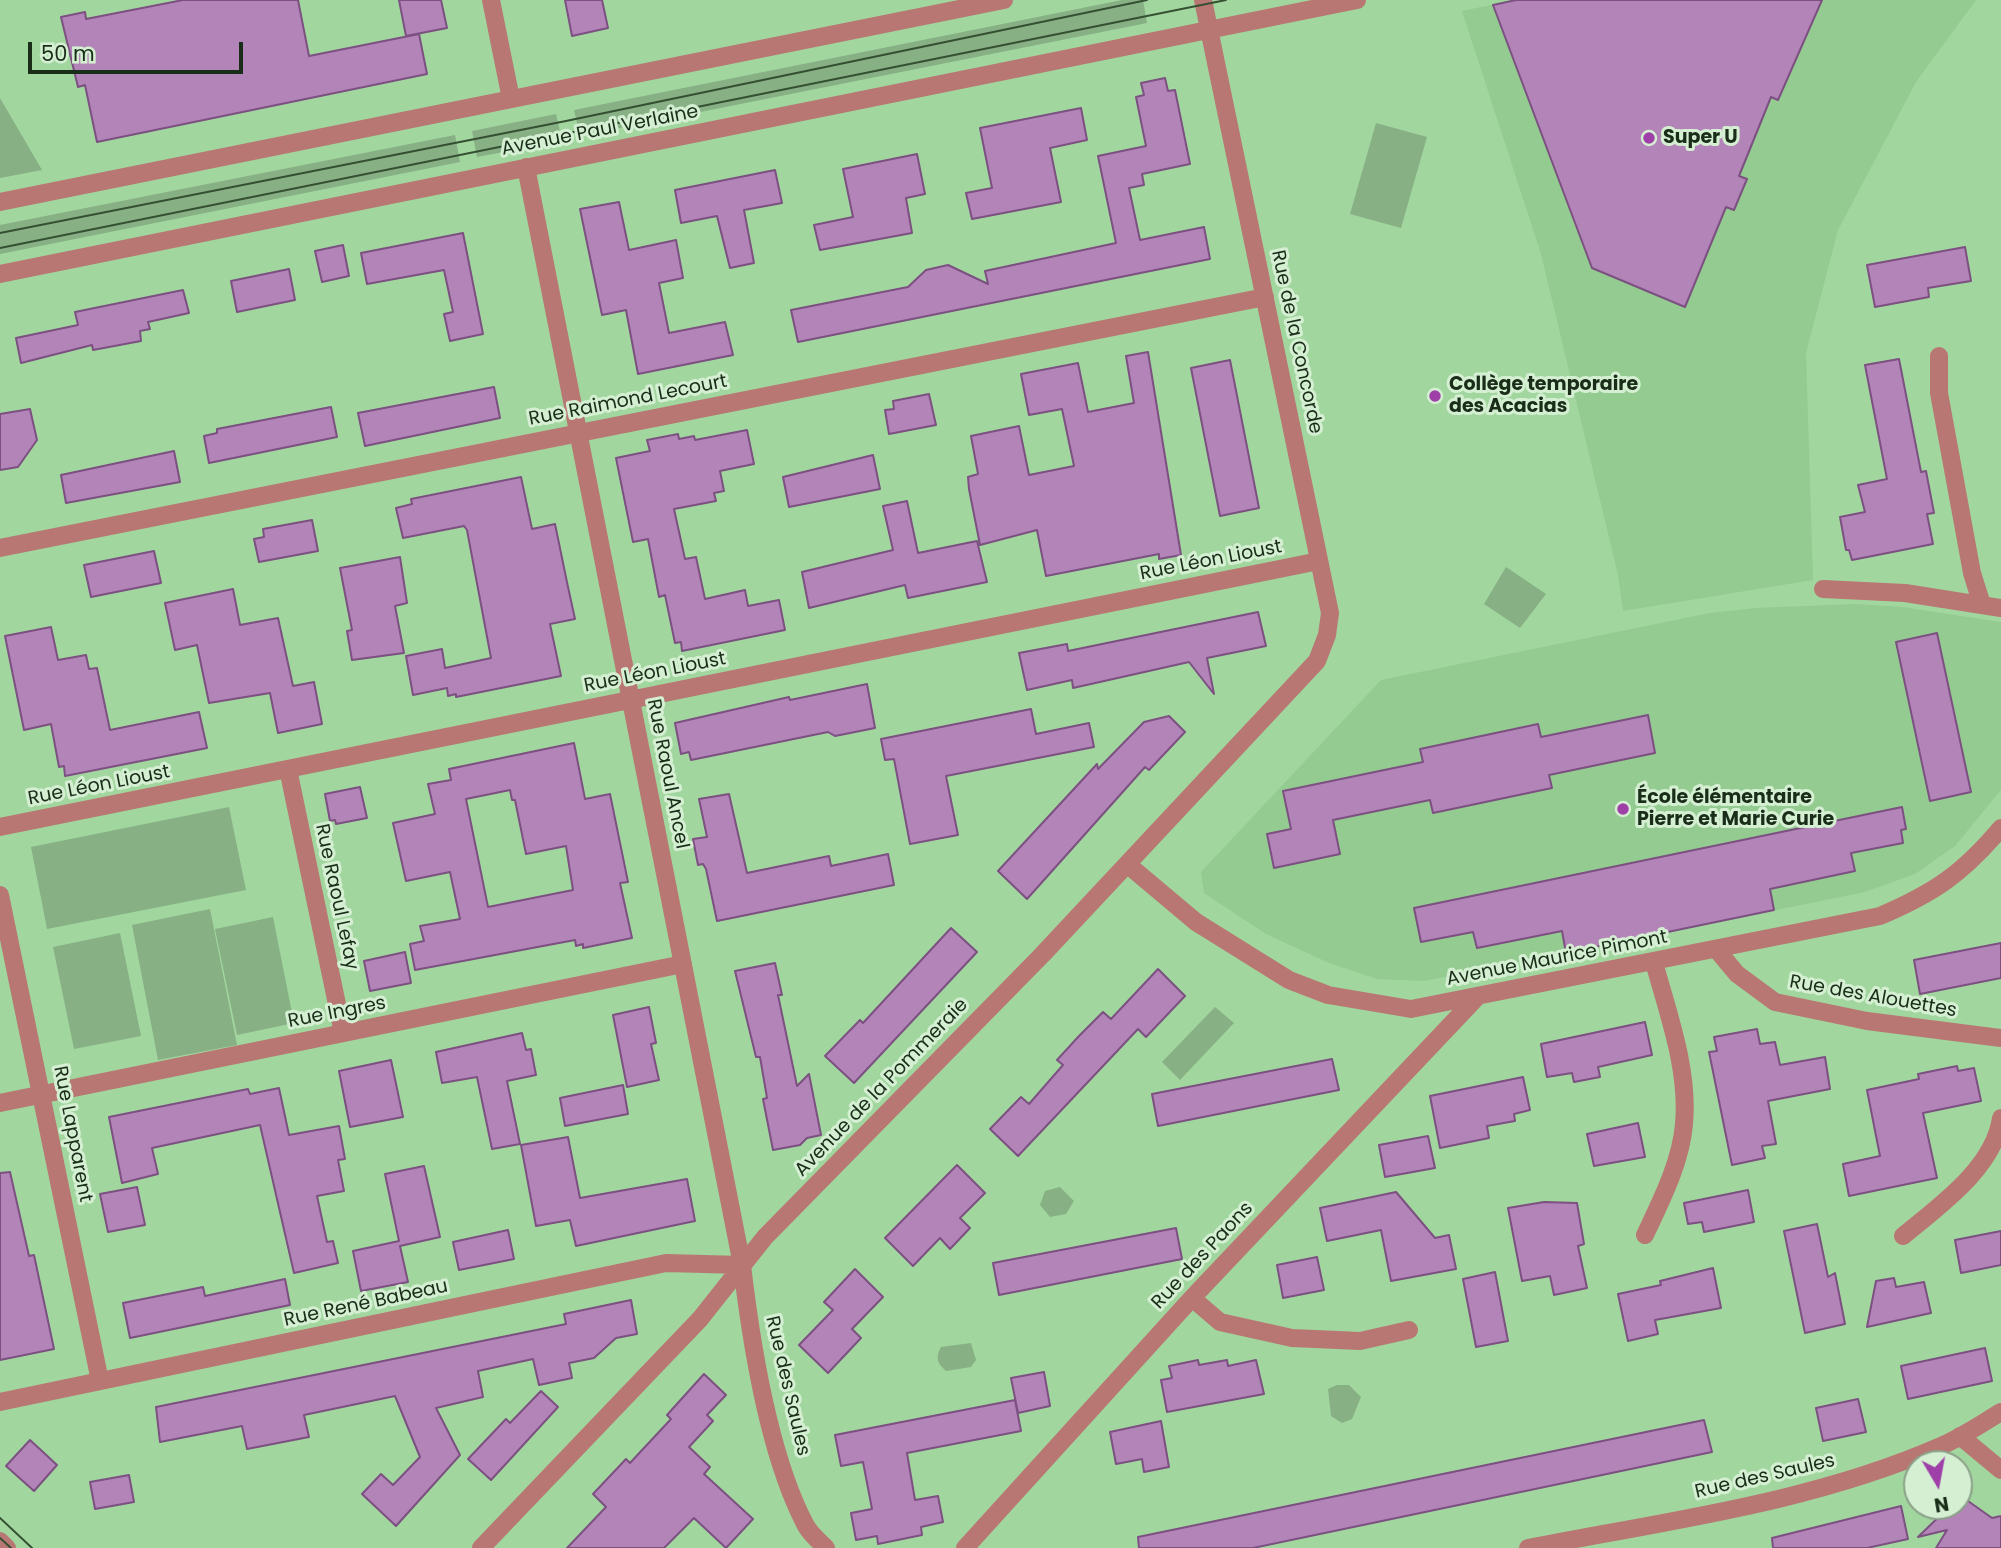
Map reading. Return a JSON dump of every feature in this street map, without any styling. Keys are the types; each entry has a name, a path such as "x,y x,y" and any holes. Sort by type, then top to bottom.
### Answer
{"street":[{"path":"491,0 511,99"},
{"path":"0,202 1004,0"},
{"path":"1203,0 1209,29"},
{"name":"Avenue Paul Verlaine","path":"0,274 1357,0"},
{"name":"Rue de la Concorde","path":"1209,29 1330,613 1327,635 1317,661"},
{"name":"Rue Raoul Ancel","path":"526,167 742,1265"},
{"name":"Rue Raimond Lecourt","path":"0,548 1265,297"},
{"path":"1939,356 1939,393 1972,573 1982,605"},
{"name":"Rue Léon Lioust","path":"0,827 1319,561"},
{"path":"1824,589 1905,593 2001,608"},
{"name":"Avenue de la Pommeraie","path":"481,1548 700,1319 765,1237 1127,864 1317,661"},
{"name":"Rue Raoul Lefay","path":"288,769 343,1033"},
{"name":"Avenue Maurice Pimont","path":"1127,864 1196,922 1289,980 1328,995 1410,1009 1880,916 1937,890 1977,856 2001,828"},
{"name":"Rue Lapparent","path":"0,895 100,1381"},
{"name":"Rue des Alouettes","path":"1717,950 1737,974 1775,1002 1867,1021 2001,1038"},
{"path":"1645,1235 1666,1191 1684,1125 1682,1068 1654,962"},
{"name":"Rue Ingres","path":"0,1103 683,964"},
{"name":"Rue des Paons","path":"965,1548 1192,1298 1477,997"},
{"path":"1903,1236 1966,1183 1999,1132 2001,1118"},
{"name":"Rue René Babeau","path":"0,1402 666,1263 742,1265"},
{"name":"Rue des Saules","path":"742,1265 747,1307 773,1439 806,1526 826,1548"},
{"path":"1192,1298 1220,1322 1292,1338 1360,1340 1409,1330"},
{"name":"Rue des Saules","path":"1528,1548 1778,1499 1877,1470 1959,1436 2001,1412"},
{"path":"1959,1436 2001,1470"},
{"path":"0,1541 7,1548"}],"shaded area":[{"path":"1122,0 1143,0 1147,23 580,136 574,110"},
{"path":"1515,0 1976,0 1916,82 1838,230 1806,353 1813,580 1623,611 1618,575 1541,254 1462,11"},
{"path":"0,98 42,170 0,178"},
{"path":"556,114 562,141 477,157 472,131"},
{"path":"1376,123 1427,137 1401,228 1350,214"},
{"path":"455,135 460,162 0,254 0,225"},
{"path":"1506,567 1546,594 1520,628 1484,604"},
{"name":"École élémentaire Pierre et Marie Curie","path":"1855,604 1902,607 2001,622 2001,790 1955,846 1915,874 1865,892 1424,981 1377,979 1329,963 1266,934 1204,893 1201,872 1381,680 1710,613 1756,608"},
{"path":"229,807 246,890 47,929 31,847"},
{"path":"210,909 237,1045 158,1060 132,925"},
{"path":"273,917 294,1023 237,1035 215,929"},
{"path":"120,933 141,1036 74,1049 53,947"},
{"path":"1215,1007 1234,1023 1180,1080 1162,1062"},
{"path":"1060,1187 1074,1201 1066,1214 1050,1217 1040,1205 1045,1191"},
{"path":"971,1343 976,1360 971,1367 946,1371 938,1360 941,1347"},
{"path":"1337,1385 1349,1385 1361,1397 1352,1419 1342,1423 1331,1416 1328,1389"}],"building":[{"path":"183,0 298,0 309,56 419,34 427,74 97,142 85,85 78,87 61,17 85,12 86,19"},
{"path":"399,0 441,0 447,28 406,36"},
{"path":"565,0 602,0 608,28 572,36"},
{"name":"Super U","path":"1516,0 1822,0 1778,100 1771,97 1739,176 1747,179 1734,210 1726,207 1685,307 1592,268 1493,5"},
{"path":"1165,78 1168,91 1175,90 1190,164 1142,174 1144,185 1129,188 1140,240 1204,227 1210,259 798,342 791,310 908,287 926,270 948,265 988,284 985,271 1116,243 1098,156 1146,146 1136,97 1144,95 1141,83"},
{"path":"1081,108 1087,140 1050,148 1061,202 972,219 966,193 992,188 980,128"},
{"path":"917,154 925,194 906,198 912,233 820,250 814,225 853,217 843,169"},
{"path":"775,170 782,203 744,210 754,263 730,268 717,216 681,223 675,190"},
{"path":"619,202 629,250 676,240 683,278 659,283 669,333 725,322 733,355 638,374 626,310 602,315 580,209"},
{"path":"463,233 483,334 450,341 444,314 453,312 444,270 367,284 361,253"},
{"path":"343,245 349,276 322,282 315,251"},
{"path":"1965,247 1971,281 1928,288 1929,297 1875,307 1867,265"},
{"path":"289,269 295,300 237,312 231,281"},
{"path":"183,290 189,313 148,322 150,329 140,331 141,341 93,350 92,345 21,363 16,338 78,325 75,312"},
{"path":"1148,352 1181,555 1159,559 1159,554 1046,576 1037,530 980,545 968,477 978,474 971,436 1019,426 1029,475 1074,466 1062,409 1029,415 1021,374 1078,363 1088,412 1134,403 1126,356"},
{"path":"1899,359 1921,472 1926,471 1934,513 1927,514 1933,544 1852,560 1849,550 1846,550 1840,517 1865,512 1858,485 1887,479 1865,365"},
{"path":"1230,360 1259,508 1220,516 1191,368"},
{"path":"494,387 500,418 365,446 358,413"},
{"path":"929,394 936,425 889,434 885,410 894,409 893,401"},
{"path":"331,407 337,437 209,463 204,436 217,433 217,429"},
{"path":"30,409 37,440 18,467 0,470 0,414"},
{"path":"747,430 754,464 720,471 724,491 714,493 716,501 674,509 685,559 696,557 705,599 745,590 748,606 779,600 785,630 682,651 681,642 675,643 665,595 659,597 648,539 633,542 616,458 650,451 647,440 678,434 679,439 694,436 695,440"},
{"path":"174,451 180,482 66,503 61,475"},
{"path":"873,455 880,489 789,507 783,477"},
{"path":"521,477 532,529 555,524 575,619 550,624 561,676 456,697 456,694 448,696 447,688 413,695 406,656 442,649 445,668 491,658 467,530 464,526 403,538 396,508 412,504 411,499"},
{"path":"907,501 918,553 977,541 987,582 908,598 905,585 809,608 802,572 893,550 883,506"},
{"path":"312,520 318,551 259,562 254,539 264,537 263,529"},
{"path":"154,551 161,583 91,597 84,565"},
{"path":"400,557 407,603 395,606 404,653 352,660 347,631 352,630 340,568"},
{"path":"233,589 240,625 278,618 293,686 314,682 322,724 278,733 270,693 209,703 197,645 175,650 165,603"},
{"path":"1258,612 1266,646 1207,658 1214,694 1189,662 1073,688 1072,680 1027,690 1019,653 1067,644 1068,651"},
{"path":"51,627 58,660 86,655 89,669 97,668 110,730 199,712 207,748 65,776 64,766 59,767 51,724 24,730 5,636"},
{"path":"1937,633 1971,792 1930,801 1896,642"},
{"path":"867,684 875,728 835,736 828,732 691,760 689,752 681,754 675,723 789,697 790,700"},
{"path":"1031,709 1036,734 1089,723 1094,747 946,776 958,835 910,844 894,759 885,760 881,739"},
{"path":"1648,715 1655,753 1549,775 1552,788 1433,813 1430,800 1333,820 1340,854 1274,868 1267,834 1291,829 1283,791 1423,762 1420,749 1538,724 1541,737"},
{"path":"1169,716 1185,732 1149,770 1145,767 1027,899 998,871 1097,764 1098,769 1144,722"},
{"path":"574,743 585,799 610,794 628,882 620,883 632,938 583,948 583,944 576,946 575,940 415,970 410,944 424,941 420,926 460,919 450,872 406,881 393,823 435,814 428,784 451,780 449,769","holes":["510,790 512,800 515,800 526,854 566,846 573,890 488,907 466,799"]},
{"path":"360,787 367,818 336,824 335,820 330,821 325,794"},
{"path":"729,794 747,873 829,856 831,866 888,854 894,885 717,921 706,869 703,864 698,865 693,839 707,837 699,799"},
{"path":"1902,807 1906,829 1901,830 1903,843 1851,853 1855,871 1770,889 1774,910 1566,953 1562,931 1477,948 1473,932 1421,942 1414,908"},
{"path":"951,928 977,952 854,1083 825,1056 860,1020 863,1023"},
{"path":"2001,943 2001,978 1920,994 1914,960"},
{"path":"405,952 411,983 370,991 364,961"},
{"path":"775,963 782,995 778,995 797,1086 809,1074 821,1135 807,1138 800,1145 773,1150 763,1099 767,1098 760,1057 756,1057 735,971"},
{"path":"1158,969 1185,996 1146,1037 1138,1029 1018,1156 990,1129 1021,1097 1029,1104 1063,1065 1057,1060 1079,1036 1103,1012 1111,1019"},
{"path":"649,1007 656,1043 651,1044 659,1080 627,1087 613,1015"},
{"path":"1645,1022 1652,1055 1598,1067 1600,1077 1574,1082 1572,1073 1547,1077 1541,1044"},
{"path":"1757,1029 1760,1044 1775,1042 1780,1065 1825,1057 1830,1089 1768,1101 1776,1144 1762,1146 1765,1158 1732,1165 1709,1052 1717,1051 1714,1037"},
{"path":"522,1033 526,1050 531,1049 536,1075 507,1081 520,1144 492,1149 477,1077 442,1083 436,1052"},
{"path":"1332,1059 1339,1090 1158,1126 1152,1094"},
{"path":"391,1060 403,1117 350,1127 339,1071"},
{"path":"1957,1066 1958,1071 1974,1068 1981,1101 1923,1113 1937,1178 1849,1196 1843,1164 1880,1156 1867,1090 1919,1079 1918,1074"},
{"path":"1523,1077 1530,1110 1514,1114 1515,1121 1487,1126 1489,1138 1440,1148 1430,1096"},
{"path":"623,1085 628,1114 565,1126 560,1098"},
{"path":"279,1088 289,1135 339,1126 345,1159 338,1160 344,1191 317,1196 327,1242 333,1241 338,1263 294,1273 260,1125 152,1148 158,1174 122,1183 109,1117 248,1089 250,1094"},
{"path":"1638,1123 1645,1157 1594,1166 1587,1134"},
{"path":"1428,1136 1435,1168 1385,1177 1379,1145"},
{"path":"568,1137 580,1198 687,1179 695,1221 576,1246 570,1220 536,1226 521,1145"},
{"path":"957,1165 985,1193 960,1218 970,1228 950,1249 940,1238 913,1266 885,1238"},
{"path":"424,1166 440,1237 400,1246 408,1282 361,1291 353,1251 399,1241 385,1174"},
{"path":"10,1172 29,1256 34,1255 54,1349 0,1360 0,1173"},
{"path":"137,1187 145,1225 108,1232 100,1194"},
{"path":"1748,1190 1754,1222 1704,1232 1702,1222 1688,1224 1684,1203"},
{"path":"1396,1192 1435,1238 1449,1235 1456,1269 1391,1281 1381,1230 1327,1241 1320,1208"},
{"path":"1544,1202 1577,1203 1584,1244 1578,1246 1587,1288 1554,1295 1550,1276 1522,1281 1508,1208"},
{"path":"1817,1224 1828,1277 1835,1273 1845,1324 1805,1333 1784,1231"},
{"path":"1176,1228 1182,1259 999,1295 993,1263"},
{"path":"508,1230 514,1259 459,1270 453,1242"},
{"path":"2001,1231 2001,1265 1961,1273 1955,1240"},
{"path":"1317,1257 1324,1290 1283,1298 1277,1265"},
{"path":"1713,1268 1721,1308 1655,1320 1658,1334 1628,1341 1618,1294 1661,1285 1660,1281"},
{"path":"855,1269 883,1297 852,1329 861,1338 828,1373 799,1345 833,1310 824,1302"},
{"path":"1495,1272 1508,1341 1476,1347 1463,1279"},
{"path":"1894,1278 1896,1287 1924,1282 1931,1313 1867,1327 1876,1281"},
{"path":"285,1279 290,1305 130,1338 123,1303 203,1287 205,1296"},
{"path":"631,1300 637,1334 616,1338 594,1358 569,1363 572,1378 539,1385 533,1359 478,1371 483,1397 436,1408 460,1455 396,1526 362,1494 381,1474 393,1485 420,1457 395,1396 304,1415 309,1437 247,1449 242,1426 160,1442 156,1407 566,1324 564,1314"},
{"path":"1985,1348 1992,1381 1908,1399 1901,1366"},
{"path":"1198,1360 1199,1365 1227,1360 1228,1366 1256,1360 1264,1394 1167,1412 1161,1380 1172,1378 1169,1366"},
{"path":"1044,1372 1050,1406 1018,1413 1011,1378"},
{"path":"704,1374 726,1395 707,1415 713,1421 689,1447 710,1467 704,1474 753,1519 726,1548 694,1518 664,1548 567,1548 606,1507 593,1494 626,1459 630,1463 671,1419 667,1415"},
{"path":"541,1391 558,1407 491,1480 468,1459 506,1419 510,1423"},
{"path":"1858,1399 1866,1432 1823,1441 1816,1408"},
{"path":"1015,1400 1021,1431 907,1453 915,1500 938,1496 943,1522 921,1527 922,1535 878,1544 877,1536 856,1540 851,1513 872,1509 863,1462 841,1466 835,1435"},
{"path":"1704,1420 1712,1452 1253,1548 1139,1548 1138,1537"},
{"path":"1161,1421 1169,1467 1144,1472 1142,1459 1116,1464 1110,1432"},
{"path":"30,1440 57,1465 34,1491 6,1466"},
{"path":"129,1475 134,1502 95,1509 90,1482"},
{"path":"1973,1505 1992,1518 2001,1516 2001,1548 1936,1548 1947,1530 1918,1537 1936,1520 1973,1520"},
{"path":"1901,1506 1908,1539 1867,1548 1773,1548 1772,1538"}],"tram line":[{"path":"0,233 566,121 1147,0"},
{"path":"0,248 1226,0"},
{"path":"0,1518 32,1548"},
{"path":"0,1538 11,1548"}],"place":[{"name":"Super U","path":"1649,138"},
{"name":"Collège temporaire des Acacias","path":"1435,396"},
{"name":"École élémentaire Pierre et Marie Curie","path":"1623,809"}]}
